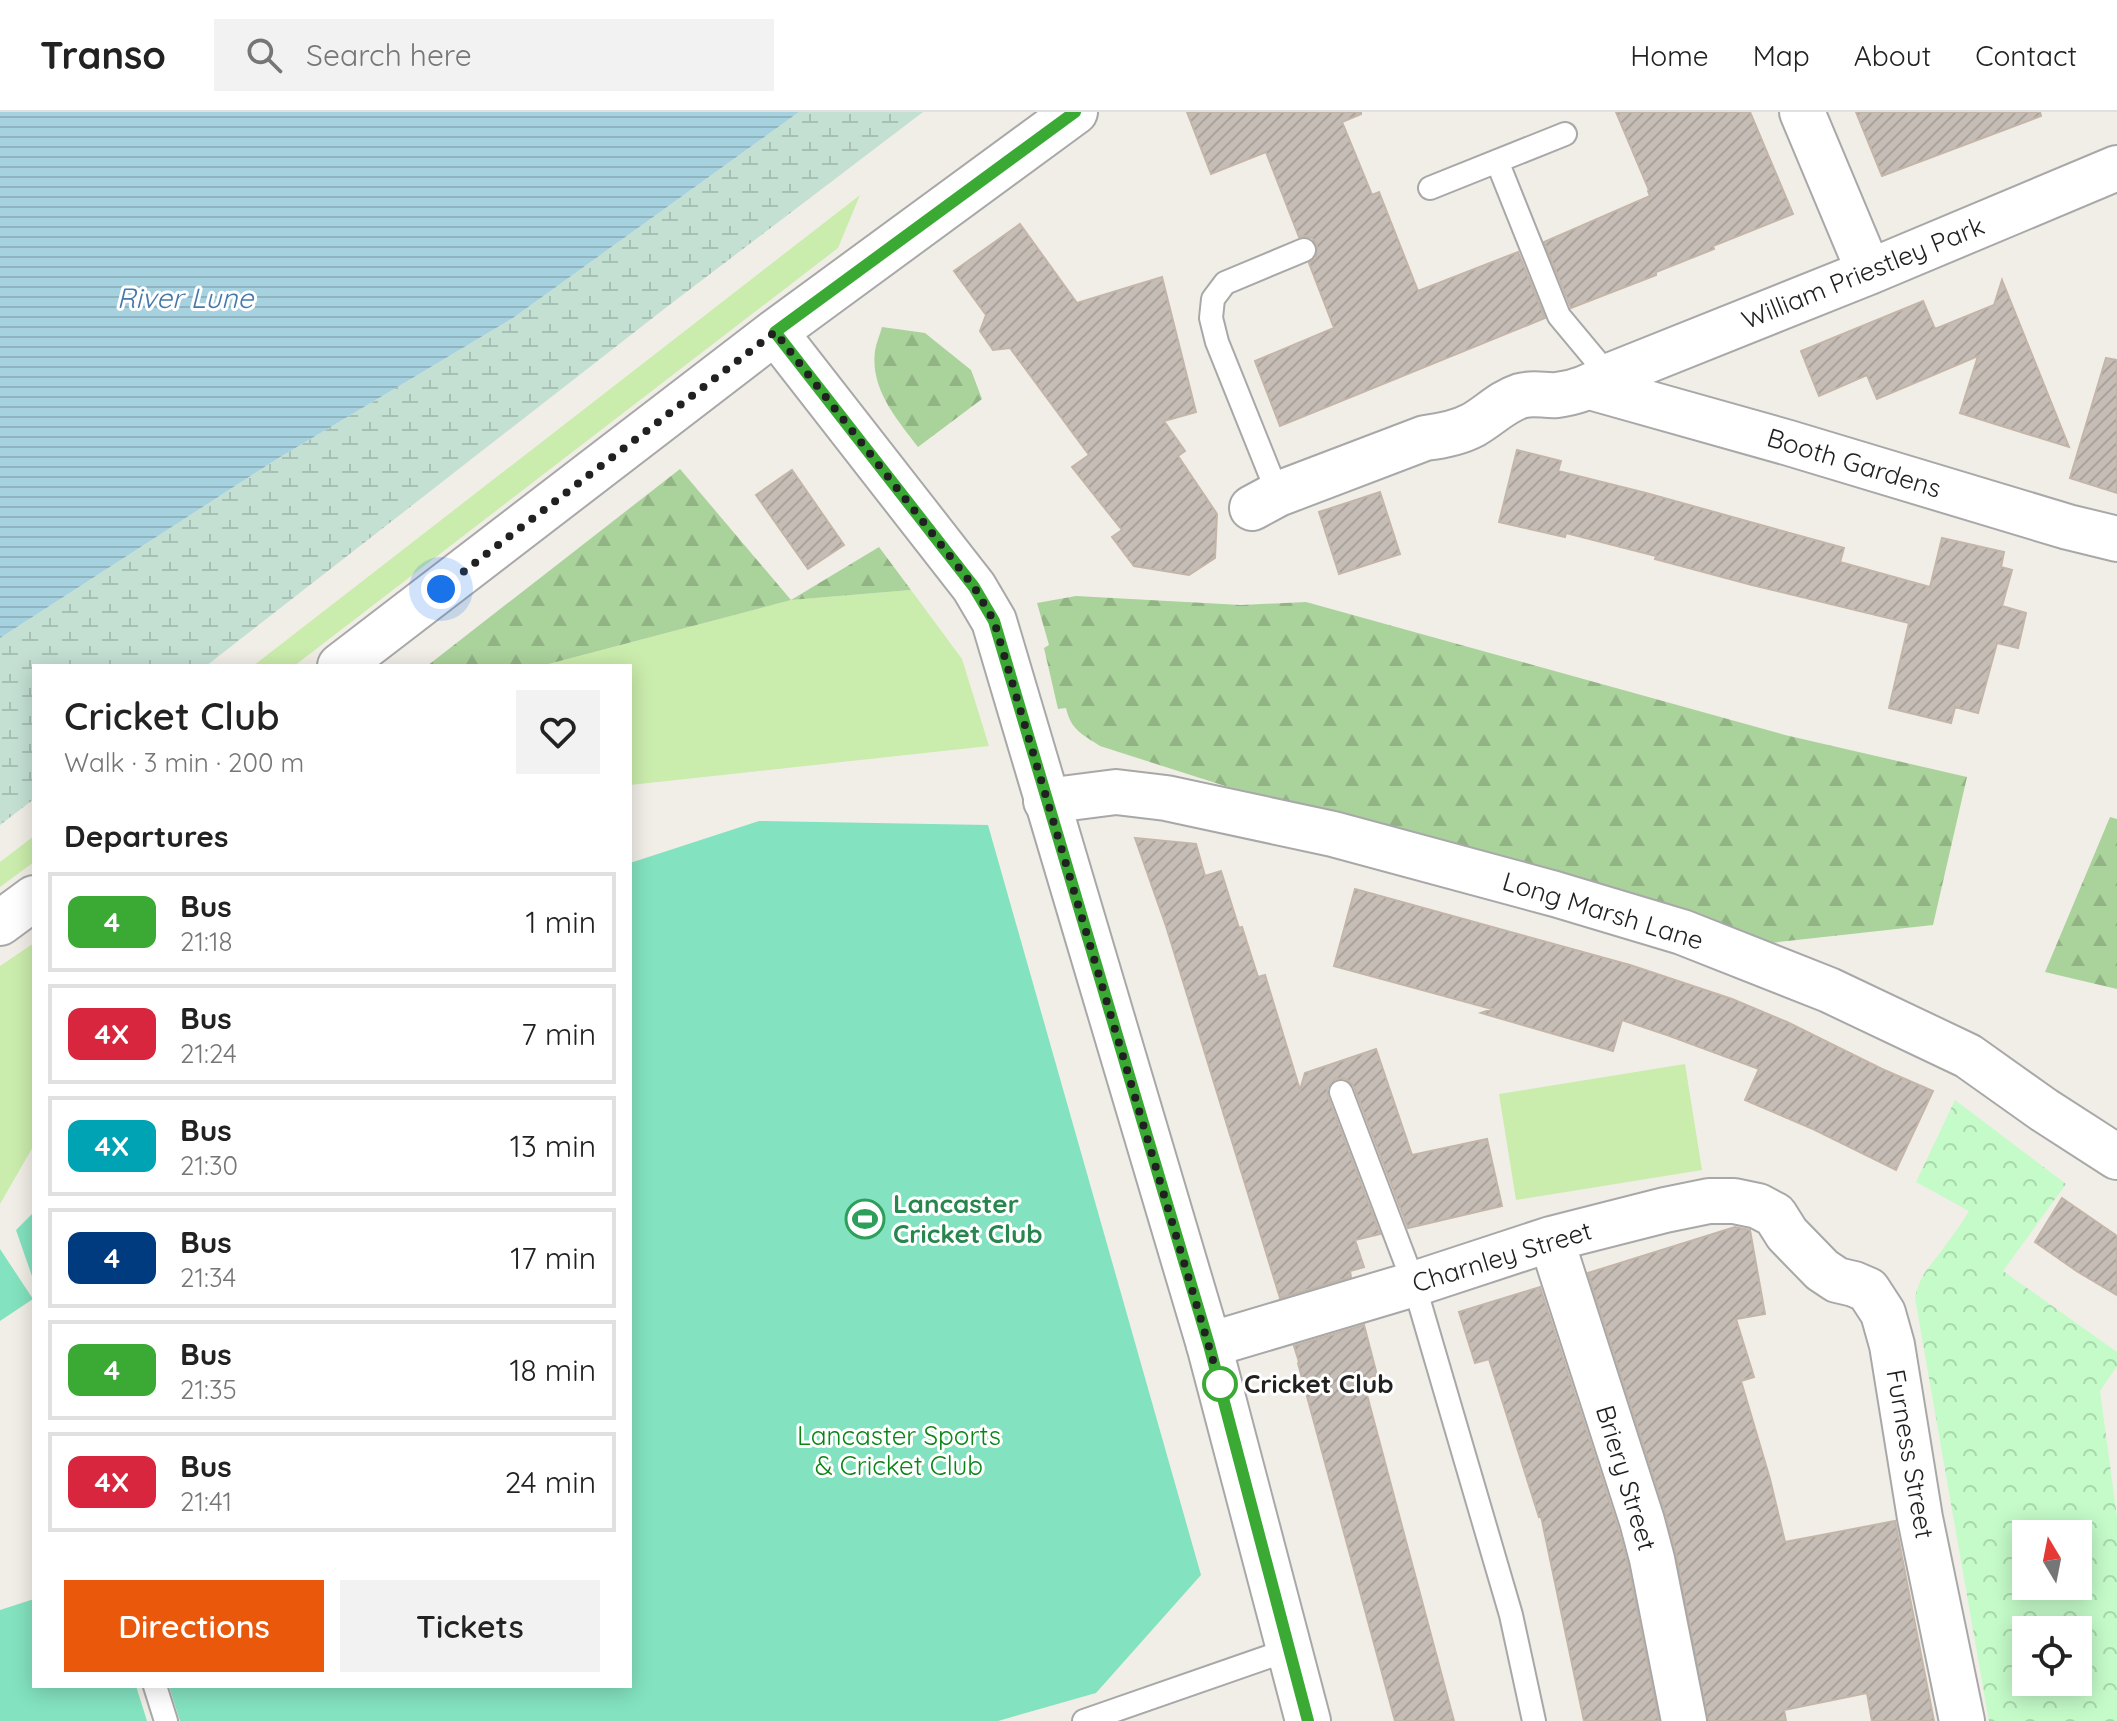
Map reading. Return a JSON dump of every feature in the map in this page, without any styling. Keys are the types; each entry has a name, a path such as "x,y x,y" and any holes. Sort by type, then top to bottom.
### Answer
{"street":[{"path":"343,664 775,332 1075,112"},
{"path":"1802,112 1869,272"},
{"name":"William Priestley Park","path":"1600,381 2117,168"},
{"path":"775,332 974,587 994,621 1209,1345 1308,1721"},
{"name":"Booth Gardens","path":"1265,501 1425,438 1451,434 1519,396 1557,395 1600,381 1789,443 2117,539"},
{"name":"Long Marsh Lane","path":"1046,801 1116,792 1166,798 1333,834 1682,932 1829,990 1968,1056 2117,1157"},
{"path":"0,923 32,899"},
{"name":"Charnley Street","path":"1209,1345 1414,1284 1551,1239 1709,1201 1734,1201 1758,1206 1775,1215 1787,1234"},
{"name":"Furness Street","path":"1787,1234 1822,1270 1837,1280 1868,1290 1883,1313 1892,1345 1920,1518 1962,1721"},
{"name":"Briery Street","path":"1551,1239 1642,1521 1684,1721"}],"lane":[{"path":"1430,188 1565,134"},
{"path":"1497,161 1559,316 1600,381"},
{"path":"1265,501 1217,342 1211,318 1213,299 1225,283 1304,250"},
{"path":"1341,1092 1414,1284 1511,1615 1534,1721"},
{"path":"1084,1721 1288,1650"},
{"path":"156,1688 166,1721"}],"green space":[{"path":"799,112 923,112 209,664 32,664 32,801 0,825 0,638 277,459 513,318"},
{"path":"860,195 838,248 297,664 256,664"},
{"path":"882,327 925,333 971,370 982,399 918,447 887,403 877,378 875,351"},
{"path":"680,469 791,600 549,664 430,664"},
{"path":"879,547 911,590 791,600"},
{"path":"911,590 962,659 989,746 632,785 632,664 549,664 791,600"},
{"path":"1076,596 1241,605 1306,602 1785,735 1967,777 1933,925 1770,943 1281,804 1100,746 1074,727 1066,708 1058,709 1044,648 1049,645 1037,603"},
{"path":"2110,817 2117,819 2117,989 2045,972"},
{"name":"Lancaster Cricket Club","path":"759,821 988,825 1201,1575 1096,1693 998,1721 180,1721 170,1688 632,1688 632,862"},
{"path":"32,838 32,863 0,887 0,862"},
{"path":"32,944 32,1148 0,1204 0,966"},
{"path":"1685,1064 1702,1170 1516,1200 1499,1094"},
{"path":"1955,1100 2066,1184 2003,1271 2117,1352 2117,1366 2100,1391 2117,1517 2117,1721 1989,1721 1915,1298 1924,1275 1969,1211 1916,1182"},
{"path":"32,1214 32,1276 16,1230"},
{"path":"0,1249 32,1300 0,1321"},
{"path":"32,1600 32,1688 137,1688 147,1721 0,1721 0,1610"}],"water":[{"name":"River Lune","path":"0,112 799,112 513,318 277,459 0,638"}],"building":[{"path":"1187,112 1361,112 1342,122 1372,195 1379,192 1418,291 1518,252 1545,318 1280,426 1255,361 1334,328 1309,263 1316,258 1317,245 1312,238 1299,237 1266,152 1211,174"},
{"path":"1616,112 1750,112 1793,214 1713,246 1714,249 1656,272 1656,275 1571,308 1544,242 1650,196"},
{"path":"1856,112 2040,112 2041,116 1882,176"},
{"path":"1020,224 1077,303 1162,277 1196,412 1164,421 1185,451 1178,456 1217,514 1215,558 1189,575 1134,566 1112,537 1122,530 1072,467 1089,455 1010,348 993,350 980,331 986,315 954,271"},
{"path":"2002,280 2069,447 1960,413 1978,356 1877,399 1867,375 1819,396 1801,351 1923,301 1935,329 1994,305"},
{"path":"2106,358 2117,360 2117,493 2070,478"},
{"path":"1517,450 1561,461 1558,471 1844,548 1840,562 1930,587 1942,538 2004,552 2001,567 2012,570 2002,606 2026,613 2018,648 1997,643 1978,713 1955,707 1951,723 1889,708 1909,623 1752,585 1566,533 1565,537 1499,522"},
{"path":"792,470 844,545 808,569 756,495"},
{"path":"1380,492 1400,554 1339,574 1319,512"},
{"path":"1135,838 1196,844 1205,876 1221,871 1258,977 1265,975 1300,1090 1305,1073 1376,1049 1412,1155 1487,1139 1502,1206 1408,1228 1354,1087 1344,1078 1335,1079 1327,1089 1328,1097 1380,1234 1355,1240 1364,1267 1350,1271 1351,1277 1280,1298 1166,926"},
{"path":"1355,889 1630,965 1732,999 1933,1091 1896,1170 1745,1100 1759,1069 1667,1035 1622,1020 1613,1051 1481,1013 1492,1009 1334,966"},
{"path":"2062,1198 2117,1236 2117,1295 2035,1242"},
{"path":"1735,1227 1750,1230 1765,1314 1736,1319 1754,1377 1741,1381 1785,1542 1895,1521 1934,1721 1872,1721 1867,1693 1784,1710 1786,1721 1708,1721 1666,1515 1588,1273"},
{"path":"1540,1287 1618,1528 1659,1721 1584,1721 1541,1516 1489,1359 1475,1363 1459,1312"},
{"path":"1364,1325 1377,1375 1363,1380 1454,1721 1395,1721 1294,1346"}],"bus line":[{"name":"4","path":"1075,112 775,332 974,587 994,621 1209,1345 1308,1721"}],"place":[{"name":"Lancaster Cricket Club","path":"865,1219"},
{"name":"Cricket Club","path":"1220,1384"}],"route":[{"path":"441,589 775,332 974,587 994,621 1220,1384"}],"park label":[{"name":"Lancaster Sports & Cricket Club","path":"899,1451"}]}
